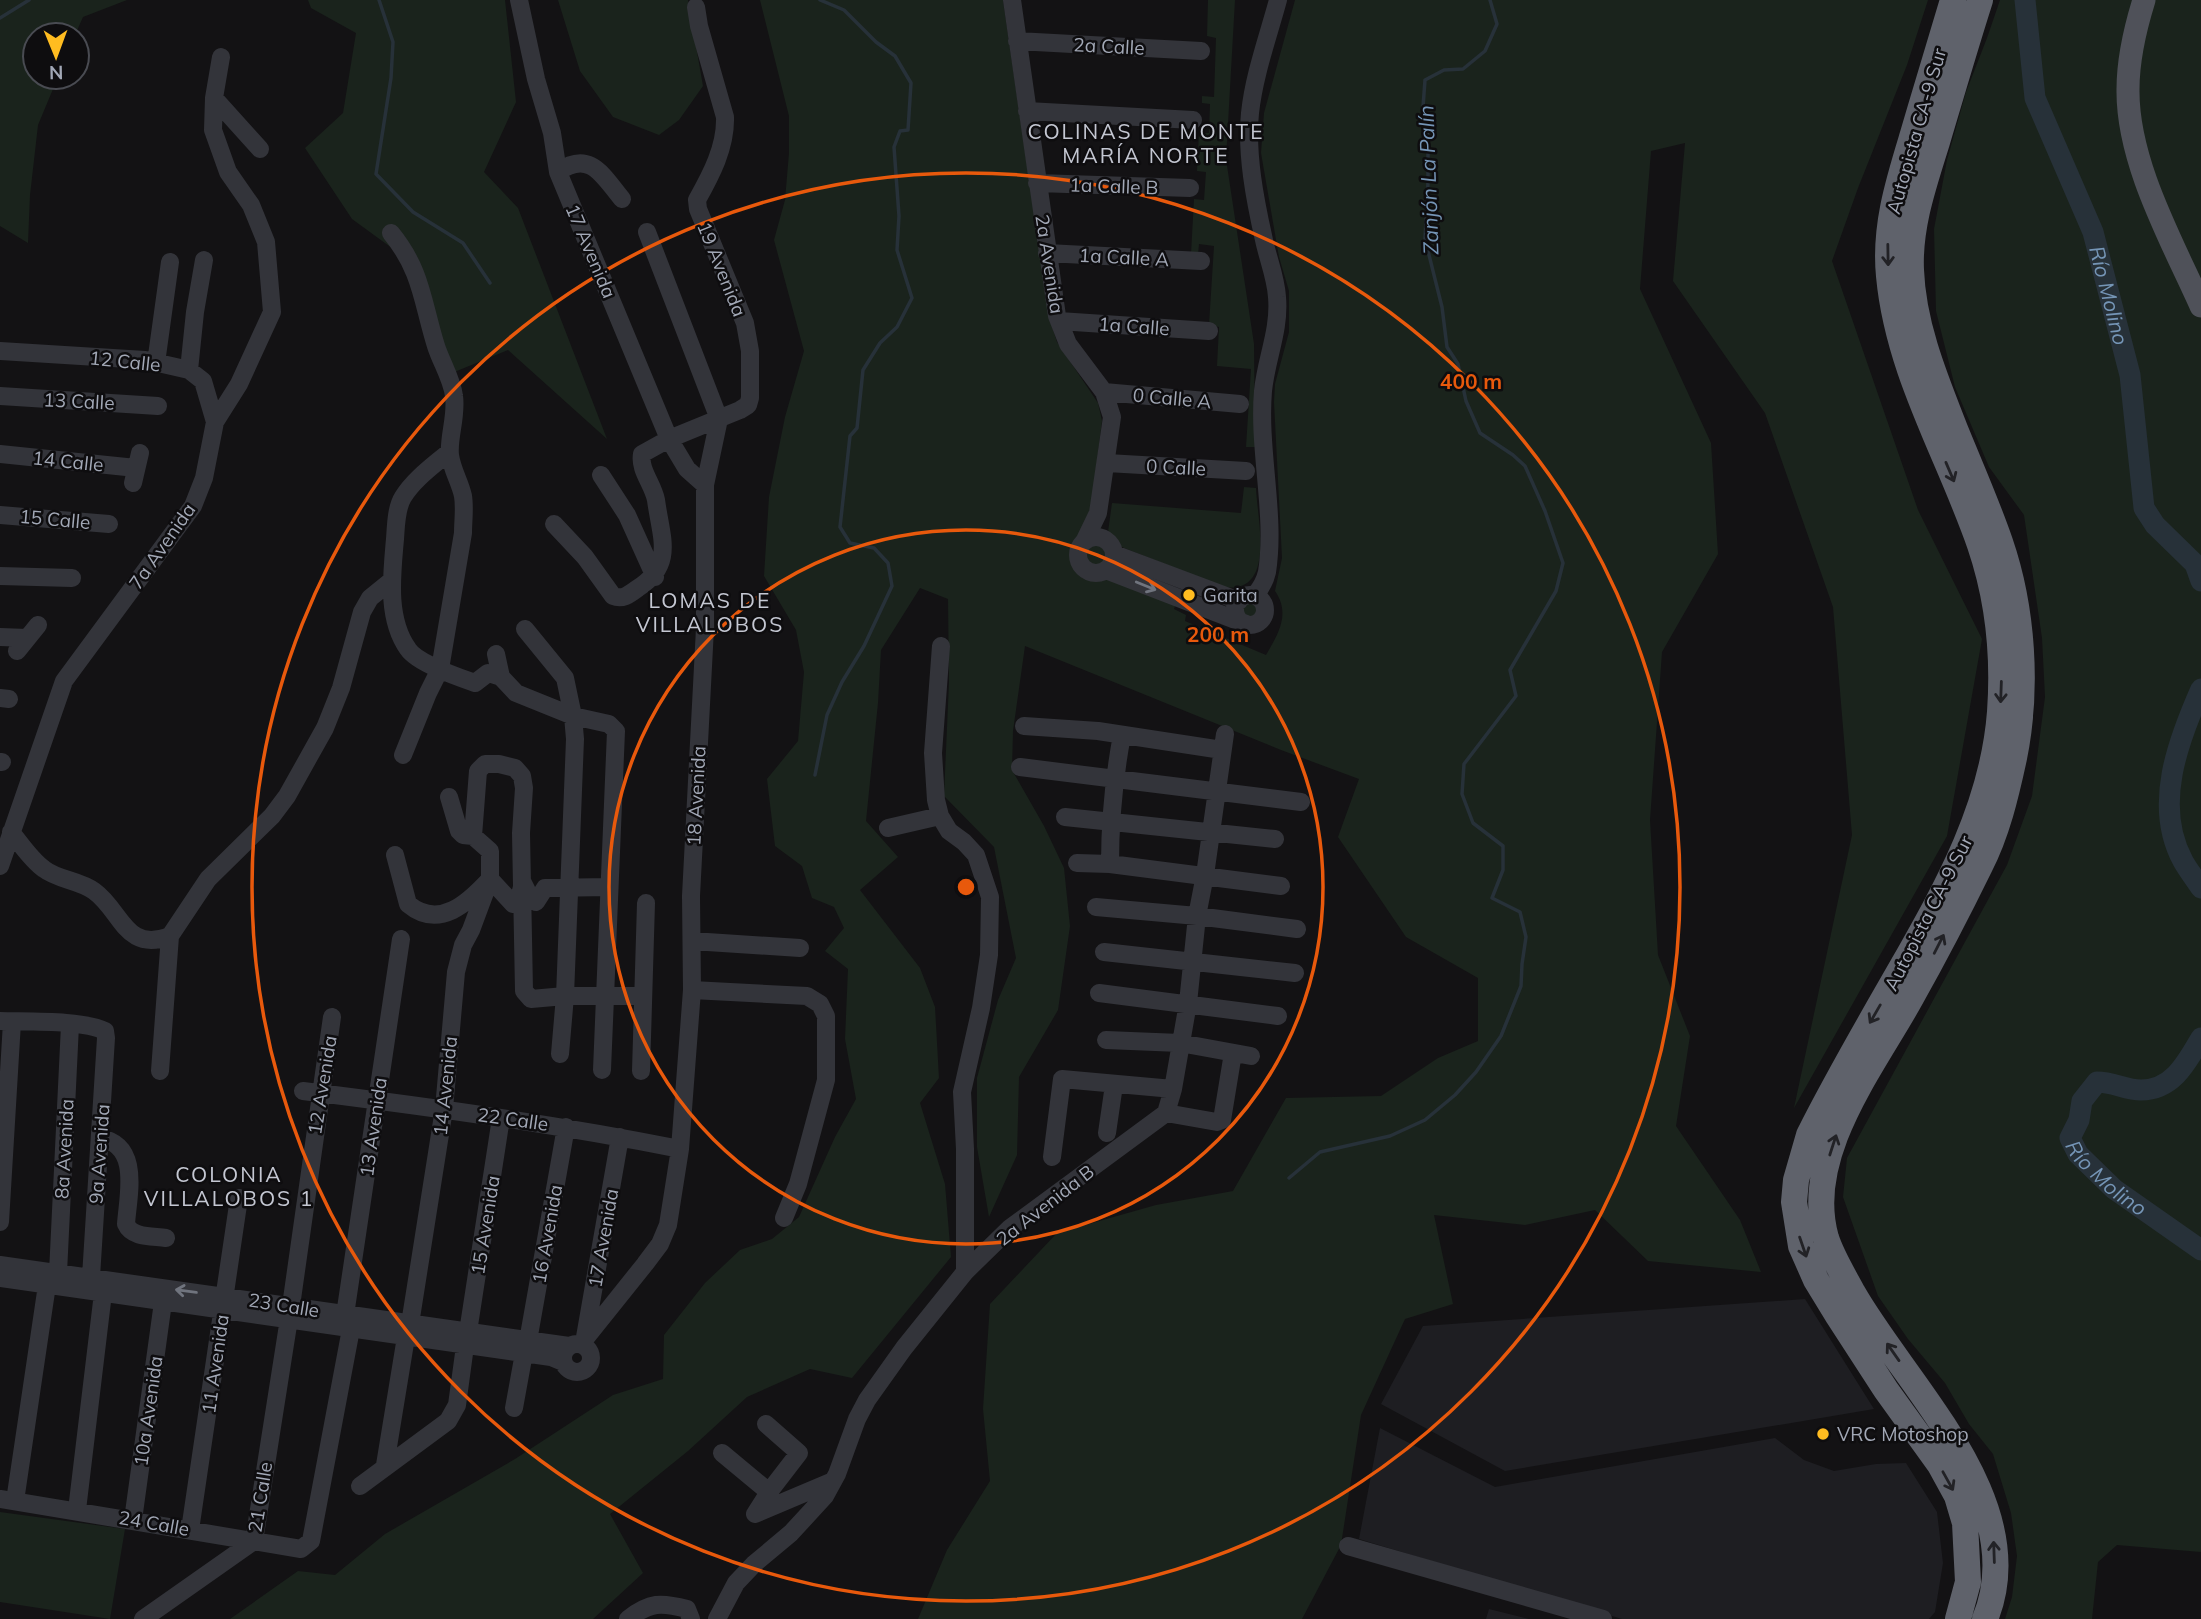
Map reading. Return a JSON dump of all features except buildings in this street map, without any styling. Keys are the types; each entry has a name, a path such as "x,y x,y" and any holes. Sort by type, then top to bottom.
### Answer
{"highway":[{"name":"Autopista CA-9 Sur","path":"1953,0 1894,200 1888,241 1889,276 1897,328 1908,370 1983,558 1999,634 2000,714 1995,749 1983,795 1962,857 1809,1135 1796,1180 1794,1202 1801,1246 1816,1280 1885,1390 1940,1465 1957,1496 1965,1523 1968,1582 1958,1619"},
{"name":"Autopista CA-9 Sur","path":"1980,0 1918,204 1911,244 1911,274 1918,326 1931,366 2000,541 2010,578 2019,633 2020,716 2004,800 1983,861 1912,997 1851,1103 1835,1138 1822,1181 1822,1210 1826,1238 1841,1271 1862,1308 1966,1459 1986,1506 1994,1536 1995,1571 1985,1619"}],"main road":[{"path":"2144,0 2130,54 2127,91 2133,130 2144,176 2201,306"}],"street":[{"name":"17 Avenida","path":"519,0 536,79 552,133 558,172 669,439 687,469 705,485"},
{"name":"2a Avenida","path":"1012,0 1059,321 1068,344 1104,392 1111,417 1107,463 1098,513 1085,540"},
{"path":"1246,624 1236,615 1236,606 1264,581 1267,572 1263,391 1278,322 1275,281 1254,182 1250,114 1278,0"},
{"name":"19 Avenida","path":"696,7 725,117 726,130 723,146 697,200 698,209 745,323 750,351 748,405 719,419"},
{"name":"2a Calle","path":"1017,41 1201,51"},
{"name":"7a Avenida","path":"0,866 64,681 193,506 204,478 215,422 239,384 272,312 266,242 251,205 228,172 213,130 214,98 221,57"},
{"path":"214,98 260,149"},
{"path":"1027,111 1193,120"},
{"path":"558,172 569,164 590,164 622,199"},
{"name":"1a Calle B","path":"1037,183 1190,188"},
{"path":"554,524 585,557 613,596 622,597 655,577 662,559 662,542 653,488 641,461 642,454 669,439 719,419 647,232"},
{"path":"391,233 403,248 421,283 436,345 454,396 454,427 449,452 463,495 463,533 440,669 403,755"},
{"name":"1a Calle A","path":"1047,253 1200,261"},
{"path":"204,260 195,312 190,370 203,381 215,422"},
{"path":"156,363 170,262"},
{"name":"1a Calle","path":"1059,321 1209,331"},
{"name":"12 Calle","path":"0,351 156,363 190,370"},
{"name":"0 Calle A","path":"1104,392 1240,404"},
{"name":"13 Calle","path":"0,396 158,406"},
{"name":"18 Avenida","path":"575,1347 660,1244 667,1225 680,1149 692,990 691,895 705,628 705,485 719,419"},
{"path":"449,452 409,488 401,500 391,581 400,632 409,651 440,669 475,682 488,673 501,677 516,693 573,716 609,724 616,731 602,1070"},
{"name":"14 Calle","path":"0,454 136,468"},
{"name":"0 Calle","path":"1107,463 1246,471"},
{"path":"601,475 627,515 655,577"},
{"path":"627,515 656,503"},
{"name":"2a Avenida","path":"1098,513 1109,555"},
{"name":"15 Calle","path":"0,515 113,519 95,537"},
{"path":"1109,555 1096,573 1090,572 1078,561 1078,549 1085,540 1096,537 1109,555 1202,598 1246,624 1256,624 1264,616 1265,607 1247,598 1202,598"},
{"path":"0,576 70,576"},
{"path":"160,1071 170,936 208,880 272,816 287,796 325,728 341,688 362,612 370,598 391,581"},
{"path":"525,629 565,678 576,739 560,1054"},
{"path":"0,637 27,638"},
{"path":"941,646 933,753 936,800 940,816 949,831 976,855 990,897 989,955 982,1008 962,1092 965,1272"},
{"path":"496,654 501,677"},
{"path":"1024,726 1098,731 1122,736 1224,742 1197,916 1188,1003 1173,1089 1166,1113 1217,1122 1222,1120 1233,1053"},
{"path":"1110,863 1114,778 1122,736"},
{"path":"449,797 460,831 463,835 473,836 478,771 485,764 499,764 515,768 522,776 524,788 520,833 524,991 531,999 642,996"},
{"path":"1020,767 1301,802"},
{"path":"887,828 940,816"},
{"path":"1065,817 1275,839"},
{"path":"11,832 44,869 94,891 126,930 138,938 151,940 170,936"},
{"name":"14 Avenida","path":"385,1465 444,1109 456,972 463,945 490,879 490,851 473,836"},
{"path":"396,855 408,904 424,915 442,915 452,911 477,894 490,879 513,904 519,899 523,883"},
{"path":"1077,863 1110,863 1281,886"},
{"path":"523,883 531,899 536,902 545,888 609,887"},
{"path":"641,1071 646,903"},
{"path":"1096,907 1297,929"},
{"name":"13 Avenida","path":"308,1546 348,1322 401,939"},
{"path":"692,941 800,948"},
{"path":"1104,952 1295,973"},
{"path":"692,990 807,996 820,1004 826,1016 826,1080 822,1102 798,1184 784,1218"},
{"path":"1099,993 1278,1016"},
{"name":"12 Avenida","path":"290,1313 312,1093 332,1017"},
{"path":"0,1222 6,1022 70,1025"},
{"name":"9a Avenida","path":"70,1025 99,1028 105,1031 106,1038 91,1277"},
{"name":"8a Avenida","path":"8,1500 52,1279 70,1025"},
{"path":"1106,1040 1180,1043 1251,1056"},
{"path":"1052,1157 1062,1079 1173,1089"},
{"path":"1107,1133 1115,1085"},
{"name":"22 Calle","path":"312,1093 566,1127 680,1149"},
{"name":"2a Avenida B","path":"717,1619 736,1583 813,1511 833,1481 867,1400 904,1348 965,1272 1010,1228 1166,1113"},
{"name":"15 Avenida","path":"385,1465 448,1422 457,1405 501,1118"},
{"name":"16 Avenida","path":"514,1408 566,1127"},
{"name":"17 Avenida","path":"575,1347 620,1137"},
{"path":"100,1138 115,1144 130,1167 126,1224 129,1231 166,1238"},
{"name":"11 Avenida","path":"190,1530 239,1198"},
{"name":"23 Calle","path":"0,1265 103,1293 163,1302 224,1303"},
{"name":"23 Calle","path":"0,1278 91,1277 224,1303 408,1331 526,1347 575,1347"},
{"path":"77,1510 103,1293"},
{"name":"10a Avenida","path":"133,1520 163,1302"},
{"name":"21 Calle","path":"143,1619 254,1541 290,1313"},
{"path":"766,1424 799,1453 755,1514 833,1481"},
{"path":"723,1453 769,1492"},
{"path":"360,1486 385,1465"},
{"name":"24 Calle","path":"8,1500 301,1549 308,1546"},
{"path":"1348,1546 1603,1619"},
{"path":"628,1619 649,1605 659,1603 687,1609 691,1619"}],"shaded area":[{"path":"0,0 127,0 83,17 81,21 21,21 21,91 52,91 38,125 28,243 0,226"},
{"path":"308,0 505,0 516,102 484,172 518,208 607,439 508,350 452,373 411,262 352,219 305,148 343,113 356,33 311,8"},
{"path":"558,0 688,0 703,86 679,120 659,135 613,117 580,71"},
{"path":"760,0 1003,0 1049,317 1057,342 1098,403 1102,421 1088,532 1074,541 1070,553 1072,564 1084,577 1108,578 1176,603 1174,609 1186,615 1185,621 1266,655 1278,632 1282,616 1280,599 1275,591 1282,558 1274,402 1275,384 1289,332 1289,291 1279,257 1261,153 1264,113 1295,0 1928,0 1907,65 1832,261 1918,510 1982,639 1947,836 1794,1108 1852,835 1833,607 1765,413 1673,281 1685,143 1651,151 1640,289 1711,443 1718,554 1662,652 1650,820 1658,955 1690,1036 1676,1126 1740,1220 1761,1272 1648,1261 1595,1210 1525,1225 1434,1215 1453,1304 1405,1319 1361,1415 1341,1545 1302,1619 918,1619 947,1550 990,1481 983,1409 990,1304 1057,1233 1156,1205 1233,1191 1286,1098 1381,1096 1438,1058 1478,1041 1478,978 1406,937 1338,837 1359,779 1025,646 1013,731 1012,770 1064,868 1070,926 1058,1010 1019,1077 1017,1155 989,1217 977,1147 977,1078 998,1000 1016,958 994,847 944,796 949,682 948,599 920,588 881,650 866,821 898,857 860,890 920,968 935,1007 939,1078 920,1103 945,1184 951,1257 852,1378 810,1369 747,1397 688,1451 610,1514 643,1573 593,1619 230,1619 298,1571 335,1575 385,1534 515,1459 613,1395 663,1379 664,1335 705,1283 740,1250 772,1239 799,1217 835,1137 856,1099 845,1039 848,969 825,951 844,928 834,907 812,898 802,866 775,846 767,779 798,741 804,672 796,630 764,576 769,497 785,417 804,351 774,240 785,200 789,116"},
{"path":"1208,0 1235,0 1226,159 1254,344 1255,447 1246,447 1251,369 1217,366 1219,327 1209,325 1214,246 1199,244 1198,255 1191,254 1194,199 1204,200 1206,172 1197,171 1199,133 1209,133 1210,104 1202,103 1202,96 1214,97 1216,38 1207,36"},
{"path":"2000,0 2201,0 2201,1552 2117,1545 2098,1562 2092,1619 2005,1619 2012,1597 2017,1556 2011,1513 1993,1454 1969,1424 1945,1383 1908,1339 1878,1296 1843,1197 1847,1158 2007,865 2032,796 2045,697 2042,638 2024,515 1989,467 1955,387 1936,311 1934,229 1947,160 1966,92"},
{"path":"1244,487 1256,488 1260,552 1251,579 1240,586 1223,587 1119,546 1114,536 1108,532 1112,503 1241,513"},
{"path":"1095,544 1103,547 1106,555 1103,563 1095,566 1087,563 1084,555 1087,547"},
{"path":"1247,599 1255,599 1261,609 1255,619 1247,619 1241,613 1241,605"},
{"path":"1805,1299 1874,1409 1505,1471 1381,1404 1423,1326"},
{"path":"1380,1428 1495,1487 1775,1438 1804,1460 1834,1471 1876,1464 1906,1463 1937,1512 1943,1563 1935,1612 1929,1619 1622,1619 1359,1539"},
{"path":"0,1512 125,1529 110,1619 0,1602"},
{"path":"1489,1609 1529,1619 1486,1619"}],"waterway":[{"path":"0,18 29,0"},
{"path":"379,0 393,42 391,78 376,174 413,212 463,243 490,283"},
{"path":"815,775 827,715 892,586 888,563 874,548 850,543 840,527 850,436 857,428 863,370 880,343 897,327 912,298 897,250 899,216 894,147 900,131 908,130 911,83 895,56 876,42 844,10 820,0"},
{"name":"Zanjón La Palín","path":"1289,1178 1320,1152 1390,1136 1425,1120 1455,1095 1476,1072 1501,1036 1521,986 1526,937 1520,912 1492,898 1503,870 1503,846 1473,823 1462,794 1464,764 1516,696 1510,670 1556,591 1563,563 1545,511 1525,466 1480,433 1466,401 1458,364 1447,347 1442,307 1425,239 1428,183 1428,137 1423,107 1425,80 1444,70 1463,69 1485,51 1497,24 1490,0"},
{"name":"Río Molino","path":"2025,0 2035,98 2093,232 2130,375 2144,508 2155,525 2195,564 2201,581"},
{"name":"Río Molino","path":"2201,689 2177,752 2169,796 2174,840 2183,861 2201,888"},
{"name":"Río Molino","path":"2201,1038 2178,1073 2162,1085 2141,1090 2097,1082 2082,1101 2079,1120 2070,1138 2078,1154 2114,1189 2201,1250"}],"place":[{"name":"Garita","path":"1189,595"},
{"name":"VRC Motoshop","path":"1823,1434"}],"district":[{"name":"COLINAS DE MONTE MARÍA NORTE","path":"1146,143"},
{"name":"LOMAS DE VILLALOBOS","path":"710,612"},
{"name":"COLONIA VILLALOBOS 1","path":"229,1186"}]}
